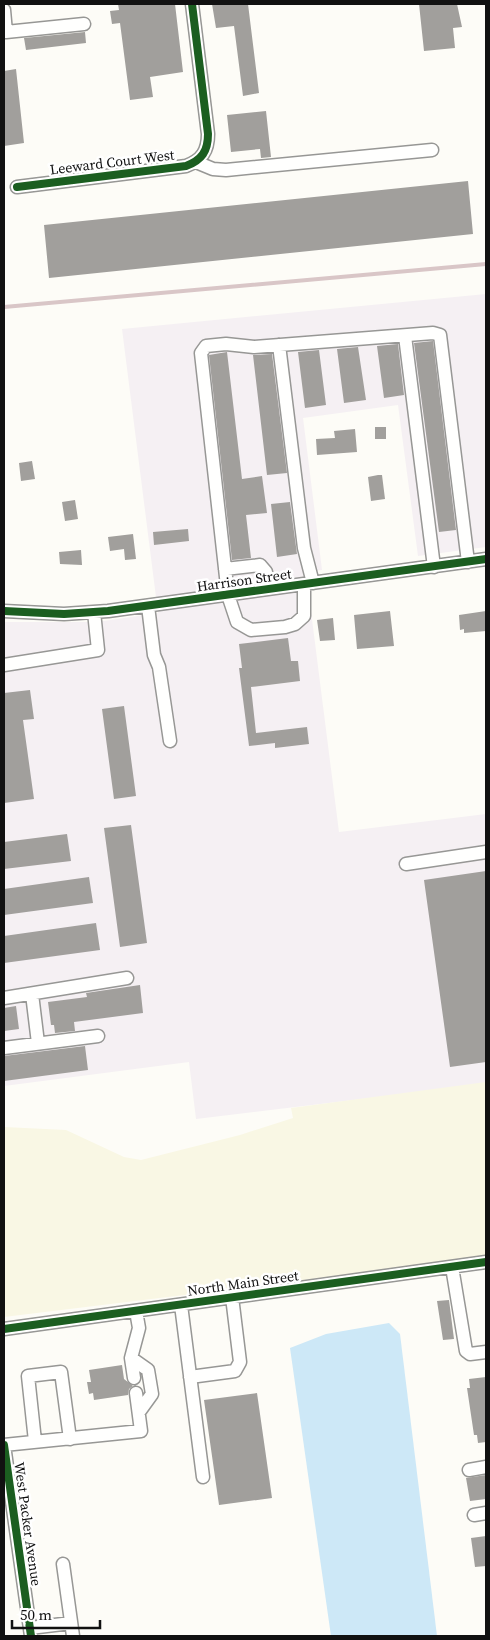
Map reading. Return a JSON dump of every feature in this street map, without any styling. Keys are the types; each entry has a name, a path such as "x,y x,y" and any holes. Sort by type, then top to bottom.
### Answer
{"street":[{"name":"Leeward Court West","path":"17,186 186,166 196,162 207,149 208,142 192,4"},
{"path":"4,10 5,32 84,24"},
{"path":"196,162 213,169 226,170 432,150"},
{"path":"279,345 308,584 304,616 295,624 285,627 251,630 243,627 233,616 228,595 200,353 206,346 226,344 245,348 279,345 405,336 433,333 440,335 468,562"},
{"path":"405,336 434,567"},
{"name":"Harrison Street","path":"4,611 64,614 94,612 486,560"},
{"path":"225,569 260,565 266,572 267,590"},
{"path":"148,606 154,655 159,667 170,741"},
{"path":"4,665 98,650 94,612"},
{"path":"406,864 486,852"},
{"path":"4,998 127,978"},
{"path":"32,994 38,1043"},
{"path":"4,1048 98,1036"},
{"name":"North Main Street","path":"4,1329 486,1262"},
{"path":"452,1267 466,1351 470,1354 486,1352"},
{"path":"190,1377 235,1371 240,1362 232,1297"},
{"path":"181,1305 203,1477"},
{"path":"134,1378 131,1358 139,1328 136,1311"},
{"path":"131,1358 148,1370 152,1394 139,1412"},
{"path":"35,1441 28,1376 61,1372 70,1439"},
{"path":"4,1445 141,1431 136,1393"},
{"name":"West Packer Avenue","path":"4,1445 30,1632"},
{"path":"469,1470 486,1467"},
{"path":"63,1564 73,1636"},
{"path":"30,1632 71,1623"}],"shaded area":[{"path":"486,294 486,547 418,556 398,405 303,418 322,570 306,572 339,832 486,814 486,1084 196,1119 189,1062 4,1086 4,622 97,622 158,613 122,329"},
{"path":"486,1082 486,1255 283,1283 4,1317 4,1127 66,1130 124,1157 141,1160 240,1135 293,1118 291,1108"}],"water":[{"path":"389,1323 400,1334 437,1636 331,1636 290,1348 326,1334"}],"building":[{"path":"118,4 175,4 183,72 150,77 153,97 130,100 120,23 112,24 110,11 119,10"},
{"path":"212,4 248,4 259,93 243,96 234,26 216,28"},
{"path":"419,4 457,4 462,27 453,28 455,48 424,51"},
{"path":"85,32 86,43 26,50 24,38"},
{"path":"16,69 24,143 4,146 4,71"},
{"path":"266,111 271,157 261,158 260,149 231,152 227,115"},
{"path":"468,181 473,234 49,278 44,225"},
{"path":"433,341 456,530 439,532 414,343"},
{"path":"398,344 404,395 384,398 377,346"},
{"path":"358,347 366,400 344,403 337,349"},
{"path":"319,350 326,405 305,408 298,352"},
{"path":"227,352 242,479 262,476 267,513 246,515 251,558 232,560 209,355"},
{"path":"272,354 287,473 267,475 253,355"},
{"path":"375,427 386,427 386,439 375,439"},
{"path":"355,429 357,452 317,455 316,439 335,438 334,431"},
{"path":"32,461 35,479 21,481 19,463"},
{"path":"382,475 385,499 371,501 368,477"},
{"path":"75,500 78,519 65,521 62,502"},
{"path":"290,502 297,554 277,557 271,504"},
{"path":"188,529 189,541 154,545 153,532"},
{"path":"133,534 136,559 125,560 124,549 110,551 108,537"},
{"path":"81,550 82,565 60,564 59,552"},
{"path":"390,611 394,646 357,649 354,615"},
{"path":"486,611 486,631 464,633 464,629 460,630 459,615"},
{"path":"333,618 335,640 320,641 317,620"},
{"path":"288,638 291,661 298,661 300,681 251,687 256,733 307,727 309,744 275,748 275,743 249,746 239,668 242,668 239,644"},
{"path":"30,690 34,719 23,720 34,799 4,803 4,693"},
{"path":"124,706 136,796 114,799 102,709"},
{"path":"131,825 147,943 120,947 104,828"},
{"path":"67,834 71,861 4,869 4,842"},
{"path":"486,871 486,1062 450,1067 424,880"},
{"path":"89,877 93,903 4,915 4,889"},
{"path":"96,923 100,950 4,963 4,936"},
{"path":"140,985 143,1013 74,1022 75,1031 55,1033 54,1025 51,1025 48,1002 87,997 86,993"},
{"path":"16,1006 19,1029 4,1031 4,1008"},
{"path":"85,1046 88,1070 4,1081 4,1056"},
{"path":"449,1300 454,1339 443,1340 437,1301"},
{"path":"122,1365 124,1379 133,1386 129,1389 128,1395 94,1400 93,1393 89,1394 87,1382 91,1382 89,1370"},
{"path":"486,1377 486,1442 478,1443 477,1435 474,1435 467,1388 470,1388 469,1379"},
{"path":"257,1393 272,1498 219,1505 204,1400"},
{"path":"486,1475 486,1499 470,1501 466,1478"},
{"path":"486,1536 486,1566 475,1567 471,1538"}],"railway":[{"path":"4,307 486,264"}],"cycle path":[{"path":"17,187 186,166 200,158 207,145 208,134 192,4"},
{"path":"4,611 64,614 108,611 486,559"},
{"path":"4,1329 486,1262"},
{"path":"4,1445 31,1636"}]}
